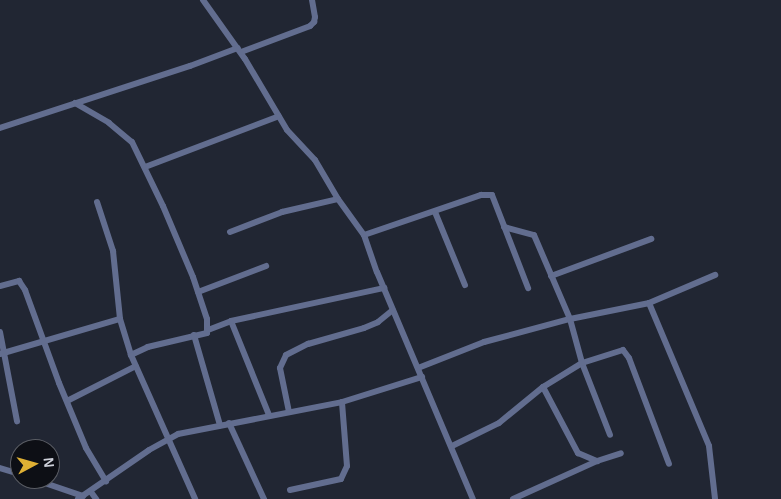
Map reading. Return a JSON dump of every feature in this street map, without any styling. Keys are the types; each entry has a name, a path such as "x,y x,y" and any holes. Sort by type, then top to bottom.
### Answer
{"street":[{"path":"203,0 239,50 291,136 315,160 338,199 364,235 393,310 473,499"},
{"path":"0,128 310,26 314,22 315,17 312,0"},
{"path":"75,103 122,132 132,142 145,167 198,292 208,330"},
{"path":"145,167 279,116"},
{"path":"364,235 481,195 492,195 528,288"},
{"path":"230,232 282,212 338,199"},
{"path":"97,202 113,251 120,319 131,355 195,499"},
{"path":"435,212 465,285"},
{"path":"504,227 534,235 570,319 582,363 610,435"},
{"path":"551,276 651,238"},
{"path":"198,292 266,266"},
{"path":"418,368 484,342 570,319 649,303 715,275"},
{"path":"0,286 19,281 25,290 86,448 106,481"},
{"path":"131,355 148,347 207,333 208,330 231,321 384,288"},
{"path":"649,303 709,446 715,499"},
{"path":"289,412 280,368 286,355 308,344 364,328 378,322 393,310"},
{"path":"2,353 120,319"},
{"path":"231,321 269,415"},
{"path":"0,332 2,353 17,421"},
{"path":"194,335 220,425"},
{"path":"452,446 499,423 543,387 582,363 623,350 629,358 669,464"},
{"path":"67,401 136,366"},
{"path":"58,489 80,498 168,438 189,431 342,402 422,377"},
{"path":"543,387 578,453 597,461"},
{"path":"290,490 340,479 347,466 342,402"},
{"path":"229,423 264,499"},
{"path":"513,499 597,461 621,453"},
{"path":"91,492 96,499"}]}
